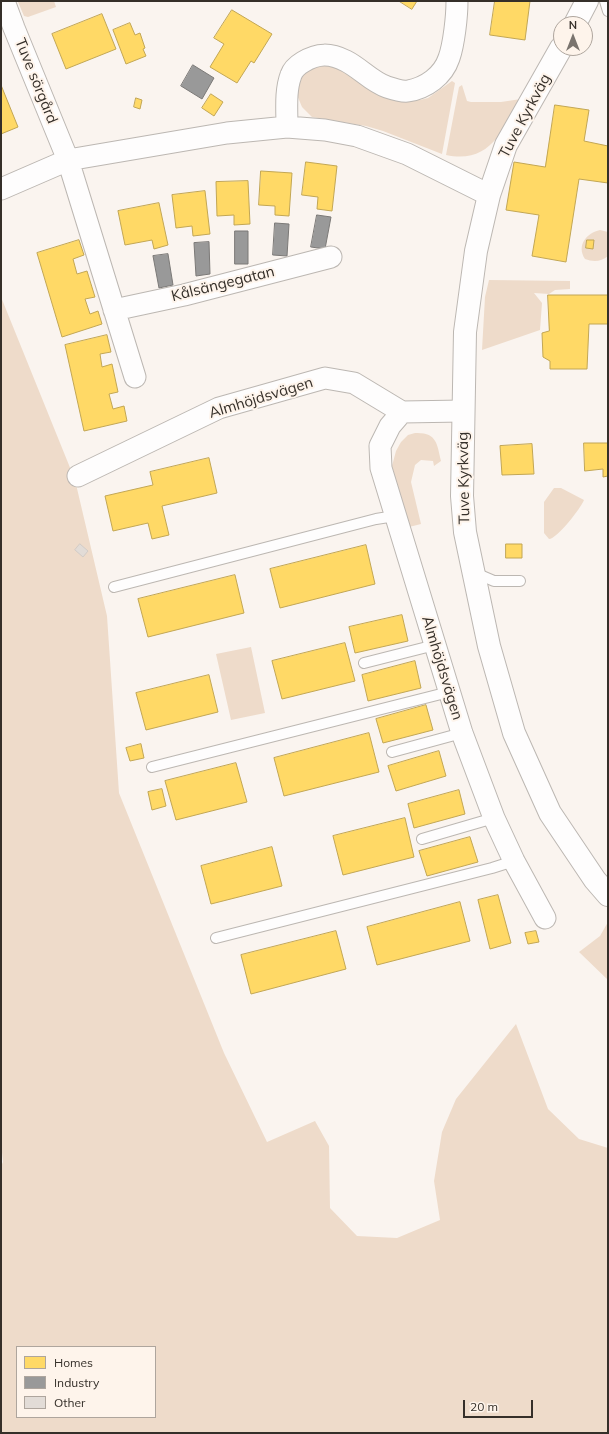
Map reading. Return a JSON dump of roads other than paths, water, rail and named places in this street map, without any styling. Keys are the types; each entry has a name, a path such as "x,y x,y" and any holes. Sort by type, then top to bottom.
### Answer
{"street":[{"name":"Tuve sörgård","path":"4,1 68,160"},
{"path":"287,126 287,96 291,74 297,66 312,56 333,56 347,61 386,87 406,92 426,86 436,78 449,58 457,1"},
{"path":"579,16 587,1"},
{"name":"Tuve Kyrkväg","path":"557,56 506,144 489,195 476,251 465,332 462,496 465,532 489,646 514,733 550,813 595,880 608,895"},
{"path":"1,189 68,160 226,133 287,126 325,130 356,136 407,154 489,195"},
{"path":"68,160 135,377"},
{"name":"Kålsängegatan","path":"114,310 184,295 331,257"},
{"name":"Almhöjdsvägen","path":"78,476 219,408 325,378 354,383 402,412 390,426 380,446 381,468 462,733 494,818 514,861 545,918"},
{"path":"402,412 463,411"}],"lane":[{"path":"605,1 608,11"},
{"path":"114,587 376,519 395,516"},
{"path":"473,572 494,581 520,581"},
{"path":"364,663 435,645"},
{"path":"152,767 449,692"},
{"path":"392,752 462,733"},
{"path":"422,839 494,818"},
{"path":"216,938 492,868 514,861"}]}
